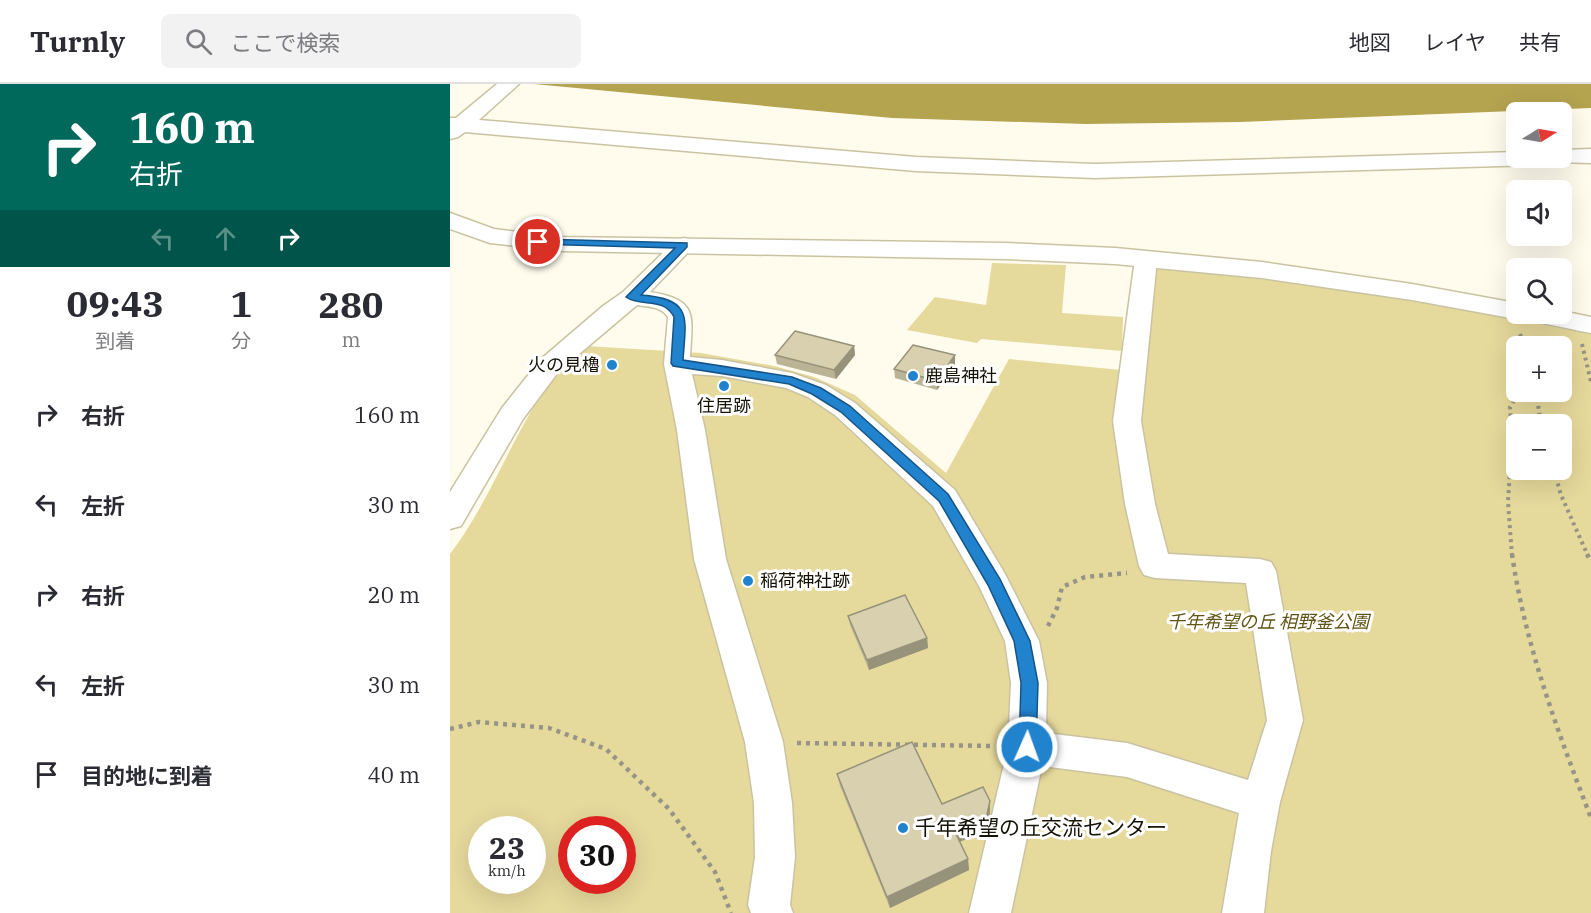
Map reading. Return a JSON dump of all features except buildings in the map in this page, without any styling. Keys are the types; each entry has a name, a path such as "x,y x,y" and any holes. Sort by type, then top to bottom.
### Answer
{"street":[{"path":"453,127 504,87"},
{"path":"453,127 916,164 1095,171 1216,170 1506,159"},
{"path":"1572,157 1591,156"},
{"path":"450,220 490,236 561,244 1005,251 1146,259 1262,270 1412,292 1506,309"},
{"path":"450,518 512,414 550,365 612,311 632,297 684,245"},
{"path":"1146,259 1127,421 1140,504 1155,566 1260,571 1285,720 1260,802 1243,913"},
{"path":"632,297 660,300 676,309 680,317 677,363 691,430 710,559 764,742 774,803 775,857 770,905 772,913"},
{"path":"677,363 722,368 792,381 817,391 845,409 944,498 994,583 1022,641 1029,683 1027,747 990,913"},
{"path":"1027,747 1127,760 1260,802"}],"path":[{"path":"1583,323 1591,381"},
{"path":"1513,402 1510,407 1513,427 1509,472 1509,533 1526,628 1548,704 1591,818"},
{"path":"1557,480 1561,495 1591,562"},
{"path":"1022,641 1047,630 1057,608 1062,587 1072,580 1155,566"},
{"path":"450,729 479,722 549,728 606,749 669,809 715,872 731,913"},
{"path":"764,742 1027,747"}],"green space":[{"path":"992,263 1066,265 1062,313 1123,317 1122,351 981,339 977,343 907,330 935,297 986,305"},
{"name":"千年希望の丘 相野釜公園","path":"1135,265 1339,288 1506,318 1506,324 1541,324 1591,333 1591,913 450,913 450,554 483,503 536,404 556,378 586,346 701,353 774,366 814,377 855,395 946,473 1009,359 1121,370"}],"shaded area":[{"path":"534,84 1591,84 1591,108 1572,109 1572,102 1506,102 1506,111 1240,122 1086,124 892,118"}],"place":[{"name":"火の見櫓","path":"612,365"},
{"name":"鹿島神社","path":"913,376"},
{"name":"住居跡","path":"724,386"},
{"name":"稲荷神社跡","path":"748,581"},
{"name":"千年希望の丘交流センター","path":"903,828"}],"route":[{"path":"538,242 684,245 632,297 666,302 676,309 680,317 677,363 722,368 792,381 817,391 845,409 944,498 994,583 1022,641 1029,683 1027,747"}]}
